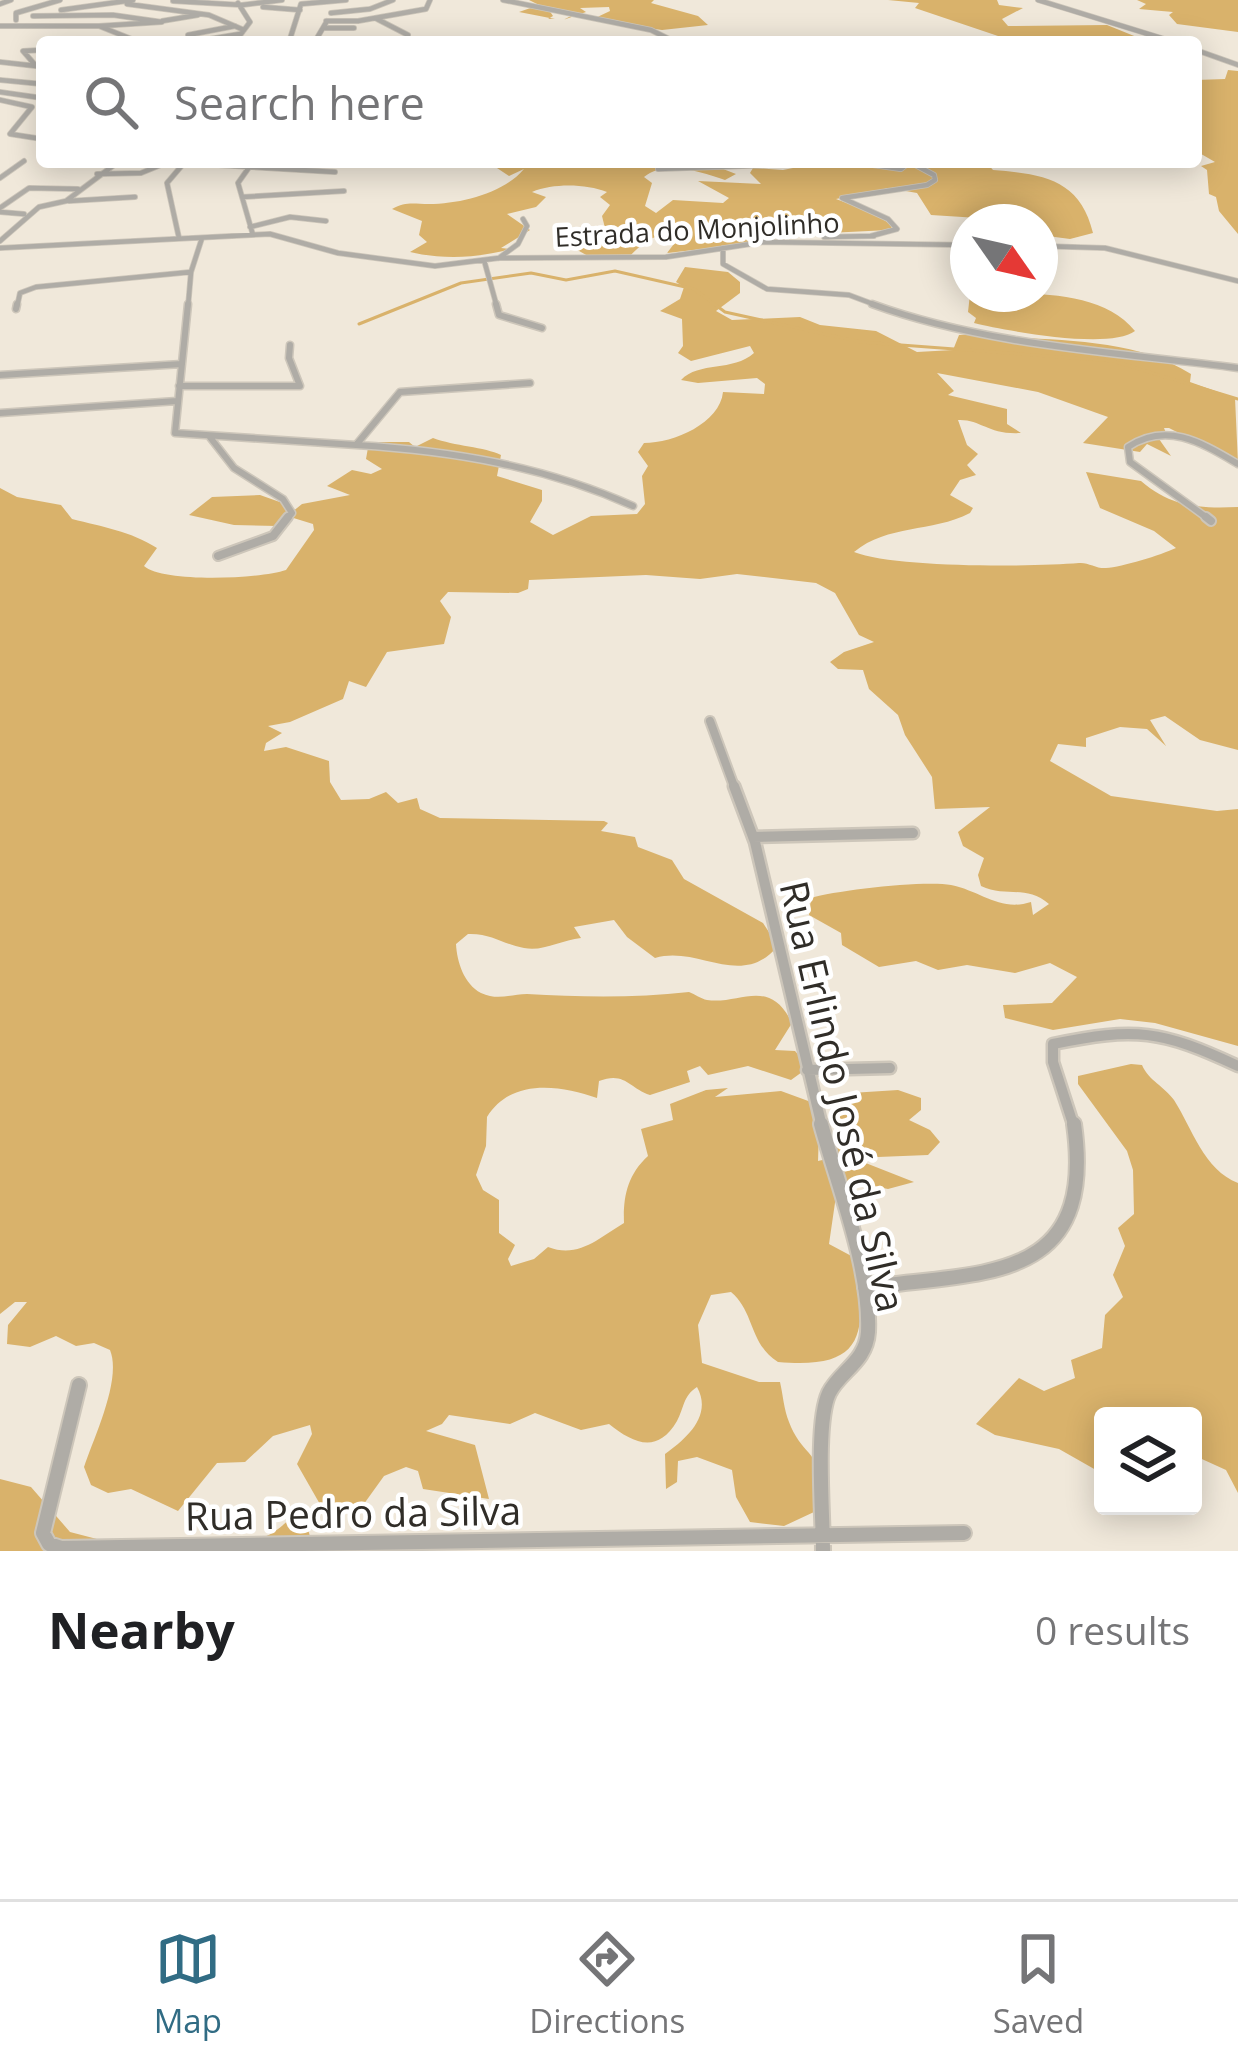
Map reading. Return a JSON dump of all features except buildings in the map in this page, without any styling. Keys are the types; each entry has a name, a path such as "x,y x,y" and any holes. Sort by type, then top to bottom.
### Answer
{"street":[{"path":"0,4 10,0"},
{"path":"16,20 16,13 29,6 60,0"},
{"path":"59,11 65,5 98,0"},
{"path":"0,24 133,0"},
{"path":"240,3 282,0"},
{"path":"118,3 346,0"},
{"path":"331,13 373,9 393,0"},
{"path":"326,24 420,11 430,0"},
{"path":"503,0 664,36"},
{"path":"1038,0 1155,36"},
{"path":"318,36 337,1"},
{"path":"118,3 205,14 242,32"},
{"path":"239,36 250,21 240,3"},
{"path":"291,36 302,4"},
{"path":"87,7 113,15"},
{"path":"0,24 150,26 205,14"},
{"path":"33,16 113,15 161,21"},
{"path":"377,19 402,36"},
{"path":"355,36 358,21"},
{"path":"296,23 354,28"},
{"path":"99,26 125,36"},
{"path":"188,34 236,26"},
{"path":"222,36 242,32"},
{"path":"36,50 23,51 36,66"},
{"path":"1202,52 1238,65"},
{"path":"0,64 36,66"},
{"path":"0,64 36,74"},
{"path":"0,80 36,83"},
{"path":"0,96 36,98"},
{"path":"0,96 32,107 10,134 36,140"},
{"path":"30,150 36,146"},
{"path":"2,176 21,163 3,163"},
{"path":"66,201 108,168"},
{"path":"97,174 136,174 150,168"},
{"path":"179,238 167,183 180,168"},
{"path":"248,168 238,180 251,231 290,217 326,220"},
{"path":"292,168 334,172"},
{"path":"658,169 686,168"},
{"path":"764,242 893,236 897,229 887,219 842,199 933,182 934,175 922,168"},
{"path":"111,199 127,185"},
{"path":"0,210 34,187 80,189"},
{"path":"242,197 344,191"},
{"path":"0,245 39,207 135,197"},
{"path":"14,198 46,201"},
{"path":"0,210 24,214"},
{"path":"499,258 518,244 527,226 524,218"},
{"name":"Estrada do Monjolinho","path":"0,245 202,238 251,231 338,253 435,266 499,258 666,257 764,242 950,245"},
{"path":"202,238 191,272 174,431 485,456 583,484 633,506"},
{"path":"1058,246 1099,247 1238,281"},
{"path":"723,248 723,264 767,289 849,295 909,317 1002,336 1238,368"},
{"path":"484,260 499,315 542,328"},
{"path":"16,309 20,293 28,288 191,272"},
{"path":"178,386 300,386 289,358 290,345"},
{"path":"0,375 182,364"},
{"path":"356,445 398,393 530,382"},
{"path":"0,412 177,401"},
{"path":"1210,521 1130,462 1128,447 1151,434 1177,433 1238,464"},
{"path":"209,436 234,468 283,499 292,513 273,536 218,556"},
{"name":"Rua Erlindo José da Silva","path":"710,721 753,837 807,1070 865,1288 868,1337 854,1368 829,1394 822,1450 823,1544"},
{"path":"753,837 914,833"},
{"path":"865,1288 1025,1262 1054,1242 1076,1193 1072,1110 1050,1061 1053,1044 1127,1028 1168,1033 1238,1066"},
{"path":"807,1070 890,1068"},
{"name":"Rua Pedro da Silva","path":"80,1385 45,1519 43,1532 49,1544 144,1549 823,1544 964,1533"}],"shaded area":[{"path":"529,0 654,0 651,3 698,16 708,25 662,30 591,20 610,11 609,7 580,8 586,12 563,20 573,15 549,10 550,18 519,12 539,5"},
{"path":"888,0 997,0 999,5 1023,8 1002,19 1008,26 1107,25 1134,36 998,36 915,8 919,3"},
{"path":"1137,0 1238,0 1238,32 1177,24 1169,15 1173,12 1139,9 1146,4"},
{"path":"1228,70 1238,71 1238,234 1219,211 1216,197 1209,194 1207,170 1202,167 1215,162 1202,154 1202,80 1225,79"},
{"path":"497,168 720,168 736,174 725,180 684,169 653,172 644,177 652,183 645,206 656,213 673,200 723,203 729,198 698,181 761,184 750,173 753,168 991,168 1043,177 1069,190 1093,233 1058,237 1058,204 950,204 950,216 931,215 917,193 889,188 836,199 874,213 893,226 889,230 767,236 739,245 667,253 680,236 664,235 644,243 628,258 588,256 572,247 588,248 583,237 605,228 602,216 610,205 600,197 607,192 570,186 532,192 546,197 536,207 507,214 530,230 501,248 511,249 461,257 410,252 427,242 419,235 422,221 392,209 481,196 524,169 509,176"},
{"path":"685,267 728,272 740,282 740,293 716,311 732,320 800,317 820,325 876,331 917,352 953,350 959,335 972,334 1113,346 1167,361 1191,374 1190,382 1235,398 1238,463 1169,428 1164,428 1166,433 1159,439 1171,456 1147,444 1140,452 1083,443 1108,417 1038,392 937,373 954,391 948,395 1007,409 1007,424 1021,433 958,420 967,445 978,454 967,465 976,475 960,480 950,495 973,508 970,513 881,537 854,552 930,564 1082,563 1106,568 1176,548 1154,531 1100,508 1086,472 1141,481 1185,504 1238,507 1238,750 1200,740 1165,716 1150,720 1166,746 1147,729 1120,727 1086,738 1086,747 1058,744 1050,761 1111,796 1217,811 1238,809 1238,1046 1155,1023 1120,1019 1053,1030 1005,1018 1003,1005 1052,1003 1077,977 1050,963 1015,973 967,965 938,970 916,961 879,967 842,945 841,933 809,915 811,898 922,884 951,885 1000,903 1031,902 1033,915 1049,904 1032,894 981,886 978,875 984,858 963,846 958,832 990,807 935,809 932,777 898,715 869,689 863,670 838,669 830,662 874,642 859,635 835,593 816,583 737,574 700,579 646,575 529,580 528,589 518,593 448,592 440,601 451,617 444,644 387,652 366,687 349,681 343,699 290,722 268,726 282,733 266,743 264,751 286,747 329,761 330,782 341,800 369,799 386,792 398,803 417,798 420,809 440,818 604,821 608,823 601,831 635,837 638,847 672,860 684,879 763,923 778,946 749,965 655,958 627,937 614,920 574,927 581,938 538,948 476,934 456,944 466,978 475,989 493,997 689,992 707,1000 764,996 774,1000 792,1023 775,1050 795,1051 809,1067 791,1080 748,1066 708,1075 700,1066 687,1071 690,1082 650,1095 615,1078 599,1081 597,1098 537,1088 497,1104 487,1117 486,1146 476,1175 483,1190 499,1200 499,1233 515,1245 508,1259 511,1266 534,1259 548,1247 579,1248 624,1223 628,1187 648,1156 641,1129 673,1120 670,1104 706,1090 728,1088 715,1097 781,1091 811,1102 819,1132 818,1161 827,1159 837,1119 851,1093 898,1090 921,1098 921,1110 909,1120 930,1130 940,1142 928,1155 853,1158 914,1182 888,1189 848,1181 837,1189 829,1244 857,1259 861,1307 854,1341 845,1352 829,1360 778,1362 762,1346 731,1292 711,1295 698,1325 702,1363 759,1382 780,1382 789,1422 819,1468 814,1512 784,1526 750,1522 736,1497 732,1470 697,1457 678,1461 677,1482 666,1489 665,1454 695,1426 702,1408 697,1387 669,1432 653,1442 636,1440 609,1424 581,1430 535,1413 510,1424 449,1415 426,1431 475,1445 489,1499 423,1489 418,1471 406,1467 384,1476 361,1508 334,1515 312,1507 321,1506 297,1464 312,1434 310,1425 273,1436 245,1462 217,1463 178,1511 131,1489 108,1493 91,1485 84,1467 110,1392 110,1350 94,1343 76,1346 56,1336 30,1347 7,1344 8,1325 27,1302 15,1302 0,1314 0,488 17,497 61,505 72,519 137,537 157,548 144,566 190,577 286,570 314,530 313,524 287,516 302,504 350,495 327,486 352,470 371,474 382,469 366,459 369,442 409,442 415,447 433,438 501,455 497,476 542,490 542,501 530,522 553,535 591,516 637,514 645,504 642,476 648,466 638,452 644,443 669,439 705,422 723,392 764,394 765,384 757,378 681,380 697,370 736,363 754,353 750,346 691,361 678,353 683,346 682,319 660,311 680,299 684,287 676,282"},
{"path":"1058,296 1101,307 1135,331 1082,339 974,323 976,318 968,312 1058,312"},
{"path":"260,495 291,506 277,526 234,525 189,515 212,497"},
{"path":"1142,1065 1174,1100 1216,1168 1238,1183 1238,1493 1226,1470 1202,1459 1202,1407 1094,1407 1094,1469 1059,1449 995,1435 976,1424 1019,1378 1044,1391 1075,1378 1071,1360 1102,1348 1105,1315 1123,1297 1113,1275 1125,1246 1118,1228 1134,1214 1133,1170 1127,1151 1078,1084 1078,1076"},
{"path":"0,1479 31,1487 70,1532 143,1551 0,1551"},
{"path":"311,1507 306,1522 314,1551 207,1551 264,1537"}],"waterway":[{"path":"359,324 461,283 531,273 566,280 615,271 694,289 725,312 861,342 1113,361 1238,399"}]}
